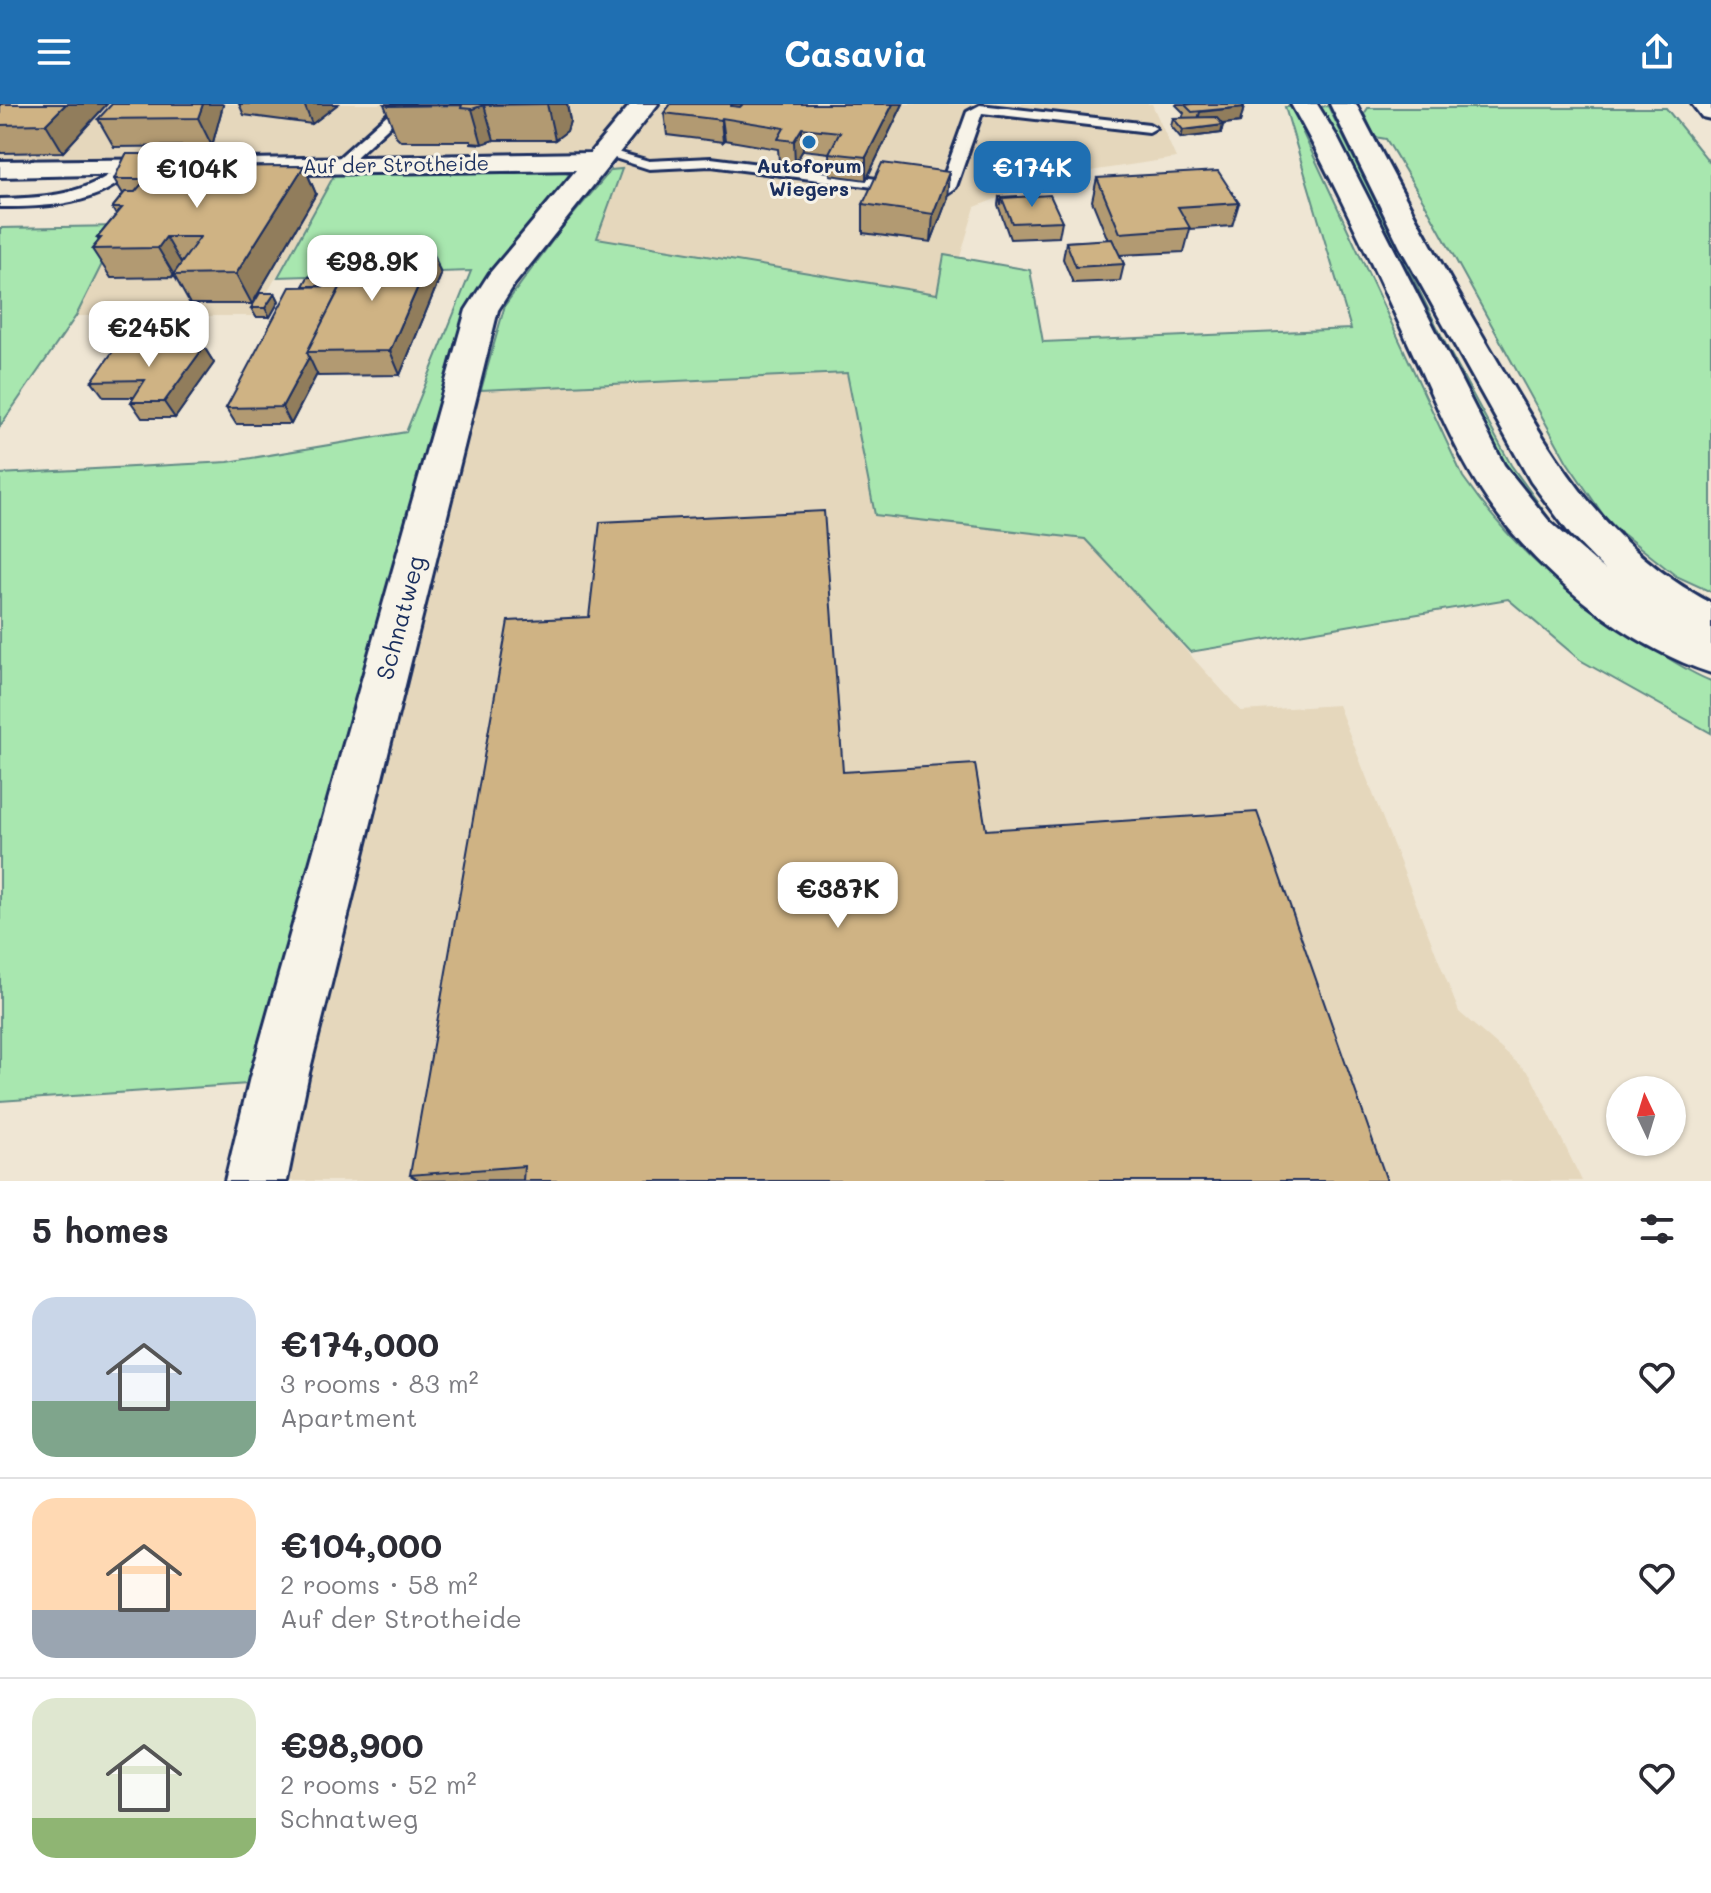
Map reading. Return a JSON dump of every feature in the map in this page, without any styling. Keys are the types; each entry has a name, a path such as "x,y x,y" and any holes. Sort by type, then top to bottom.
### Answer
{"main road":[{"name":"Schnatweg","path":"256,1181 279,1077 482,310 500,281 645,104"},
{"path":"1304,104 1340,167 1474,447 1513,506 1550,548 1598,591 1671,637 1711,655"},
{"path":"1343,104 1415,247 1550,482 1575,517 1620,563 1675,605 1711,623"},
{"path":"1705,104 1711,111"},
{"name":"Auf der Strotheide","path":"0,169 338,166 603,157"}],"lane":[{"path":"338,166 407,104"},
{"path":"603,157 649,165 711,162 943,192 949,187 974,112 980,109 1149,128"},
{"path":"0,203 85,196 108,186 128,168"}],"shaded area":[{"path":"0,104 631,104 594,148 561,155 0,162"},
{"path":"659,104 1152,104 1176,158 1077,173 1031,185 975,207 960,257 944,255 937,294 596,238 622,169 611,170"},
{"path":"336,172 254,316 76,316 120,226 139,175"},
{"path":"848,373 875,515 1085,539 1241,711 1338,705 1459,1012 1530,1074 1582,1181 285,1181 306,1071 481,390"}],"green space":[{"path":"1328,106 1447,347 1511,465 1549,518 1588,556 1640,594 1583,563 1503,471 1317,107"},
{"path":"1285,107 1294,107 1302,115 1302,131 1463,477 1525,552 1572,593 1624,630 1711,681 1711,733 1580,660 1508,599 1190,652 1085,539 875,515 847,373 481,390 505,305 561,229 611,170 622,169 597,238 937,294 944,255 1030,270 1043,342 1351,329"},
{"path":"1368,108 1666,108 1711,164 1711,592 1676,576 1608,522 1567,462 1386,139 1375,137 1364,114"},
{"path":"557,169 572,174 474,307 248,1084 0,1101 0,474 228,462 406,432 471,271 278,277 336,172"},
{"path":"121,226 76,316 0,426 0,228"}],"building":[{"path":"0,104 66,104 46,124 0,125"},
{"path":"112,104 203,104 198,118 98,119"},
{"path":"386,104 548,104 484,105 472,109 461,108 462,105"},
{"path":"671,104 732,104 740,107 743,104 893,104 866,157 829,153 840,132 802,128 794,141 778,139 784,128 664,113"},
{"path":"1242,104 1244,107 1192,112 1185,105"},
{"path":"1216,117 1223,125 1183,130 1173,118"},
{"path":"126,154 167,154 156,167 304,166 236,274 173,275 200,237 166,237 158,248 92,249 101,238 97,238 122,208 112,208 125,192 135,192 146,179 114,179"},
{"path":"882,163 949,172 933,214 863,204"},
{"path":"1218,171 1239,203 1178,207 1190,228 1120,233 1097,178"},
{"path":"1050,195 1062,221 1012,223 1002,198"},
{"path":"1112,239 1124,264 1076,267 1066,242"},
{"path":"358,252 433,252 390,351 307,352"},
{"path":"308,277 345,277 341,286 303,286"},
{"path":"341,286 282,407 226,408 290,287"},
{"path":"260,293 275,293 265,308 251,308"},
{"path":"116,347 204,347 164,402 131,402 145,380 92,381"},
{"path":"824,511 843,772 975,764 986,830 1257,812 1387,1181 523,1181 524,1166 410,1175 508,621 589,617 600,522"}],"place":[{"name":"Autoforum Wiegers","path":"809,142"}]}
